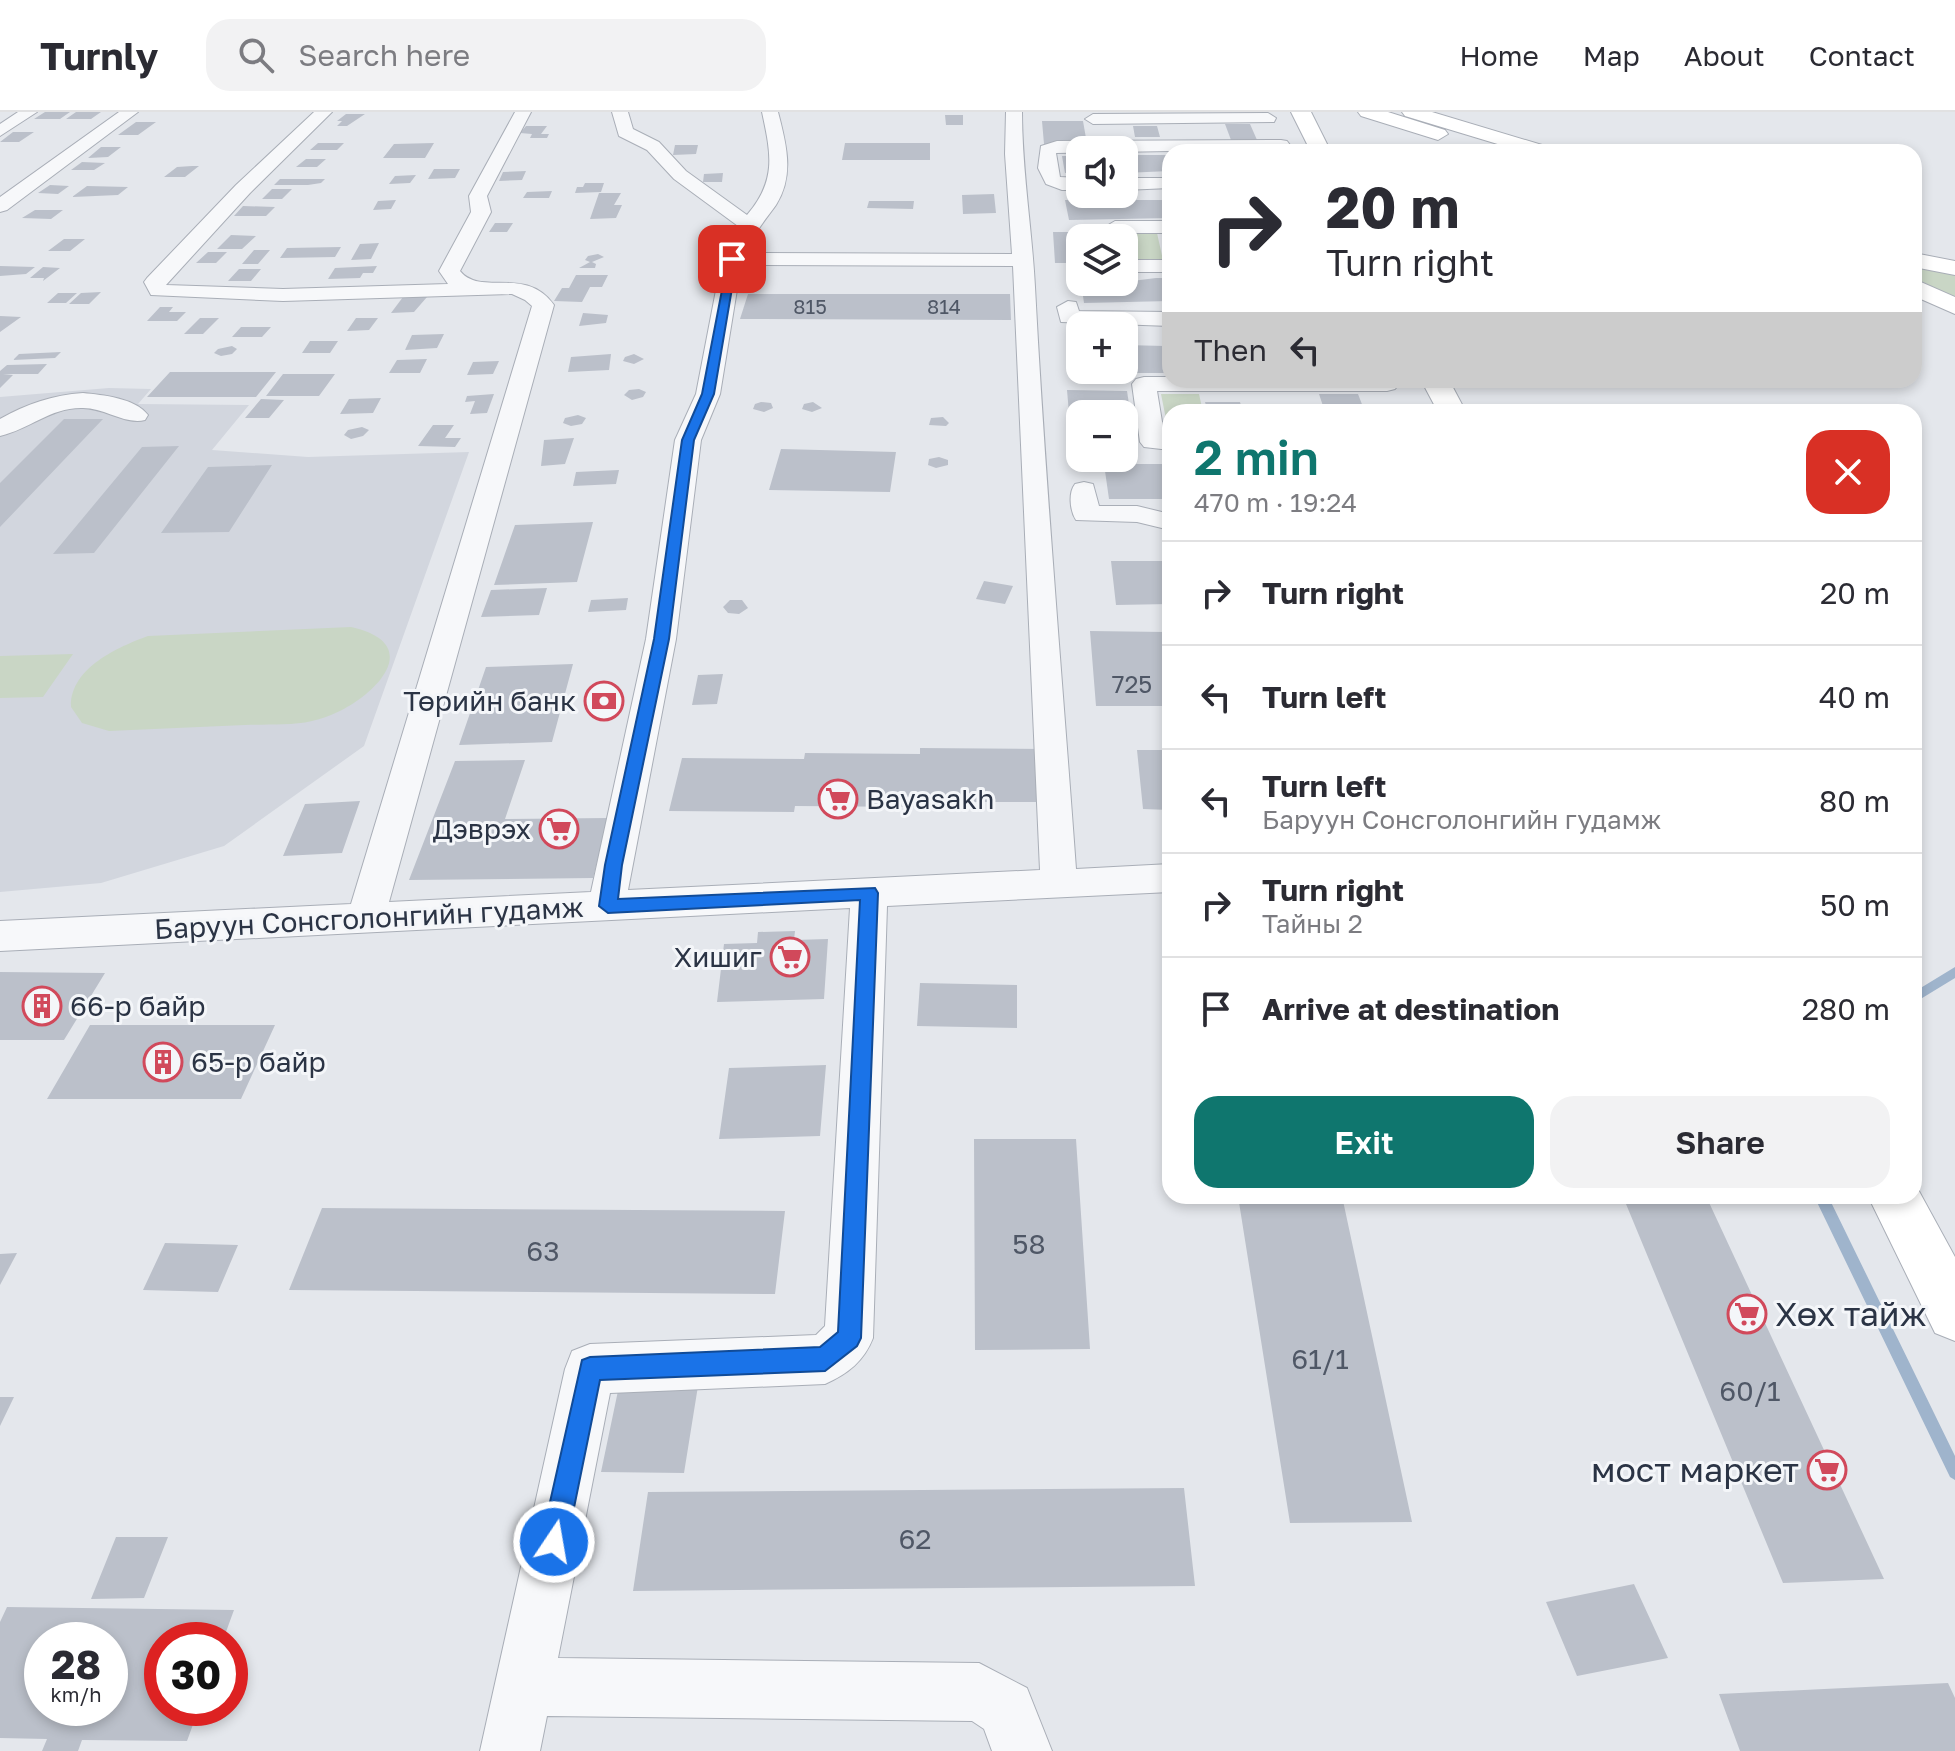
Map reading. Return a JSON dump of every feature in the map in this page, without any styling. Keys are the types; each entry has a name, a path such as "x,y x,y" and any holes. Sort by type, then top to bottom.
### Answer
{"street":[{"path":"0,131 29,112"},
{"path":"0,206 130,112"},
{"path":"324,112 243,189 154,282 158,291 283,295 514,288 533,295 543,305 366,918"},
{"path":"480,289 457,281 449,271 481,212 478,196 523,112"},
{"path":"620,112 625,132 653,146 680,175 748,225"},
{"path":"608,906 613,865 661,639 688,440 708,394 732,259 748,225 768,202 778,179 779,152 770,112"},
{"path":"1014,112 1013,140 1024,260 1029,416 1059,884"},
{"path":"1301,112 1317,144"},
{"path":"1368,112 1472,144"},
{"path":"1412,112 1518,144"},
{"path":"1093,119 1267,115 1280,144"},
{"path":"1066,146 1047,150 1047,168 1052,180 1066,184"},
{"path":"1138,147 1162,147"},
{"path":"1138,184 1162,183"},
{"path":"1138,227 1162,227"},
{"path":"732,259 1024,260"},
{"path":"1922,262 1955,268"},
{"path":"1138,266 1162,266"},
{"path":"1922,290 1955,307"},
{"path":"1068,307 1069,317 1162,319"},
{"path":"1162,384 1144,384 1153,442 1162,442"},
{"path":"0,429 28,412 53,402 113,403 136,415"},
{"path":"1084,490 1086,514 1137,514 1162,520"},
{"name":"Баруун Сонсголонгийн гудамж","path":"0,936 1162,878"},
{"path":"510,1751 590,1369 825,1359 849,1338 869,893"},
{"path":"1898,1204 1955,1313"},
{"path":"523,1687 979,1692 1006,1709 1022,1751"}],"shaded area":[{"path":"109,388 151,389 138,404 249,405 212,450 308,457 469,452 364,746 224,846 101,883 0,892 0,397"}],"green space":[{"path":"1138,233 1157,233 1162,260 1138,260"},
{"path":"1922,267 1955,273 1955,297 1922,282"},
{"path":"1161,394 1199,394 1201,404 1163,404"},
{"path":"351,627 376,636 388,648 389,663 382,678 368,692 331,715 312,721 109,731 82,723 71,707 78,681 87,670 110,653 148,636"},
{"path":"73,654 43,697 0,698 0,656"}],"building":[{"path":"45,112 70,112 60,119 34,119"},
{"path":"76,112 101,112 91,119 66,119"},
{"path":"346,114 365,114 347,126 337,126 342,121 337,121"},
{"path":"945,115 963,115 963,125 946,125"},
{"path":"1042,121 1083,121 1086,136 1066,136 1066,144 1044,144"},
{"path":"136,122 156,122 138,135 118,135"},
{"path":"1225,124 1250,124 1257,140 1231,140"},
{"path":"526,126 547,126 541,134 549,134 547,138 530,138 532,134 520,133"},
{"path":"1133,126 1157,126 1160,137 1138,137 1135,136"},
{"path":"13,132 34,132 19,142 0,142"},
{"path":"318,143 344,143 337,150 310,150"},
{"path":"434,143 425,158 383,158 394,144"},
{"path":"845,143 930,143 930,160 842,160"},
{"path":"675,145 698,145 696,154 673,155"},
{"path":"101,147 121,147 108,157 88,158"},
{"path":"1138,155 1162,155 1162,171 1138,172"},
{"path":"1062,156 1066,156 1065,173"},
{"path":"306,159 326,159 317,167 296,167"},
{"path":"82,162 105,163 94,170 71,170"},
{"path":"199,166 185,177 164,177 177,167"},
{"path":"434,169 460,169 455,178 428,179"},
{"path":"526,171 522,180 499,181 503,172"},
{"path":"723,173 722,182 703,182 704,174"},
{"path":"416,175 410,183 389,184 395,176"},
{"path":"280,179 325,179 321,183 308,185 274,185"},
{"path":"585,183 604,183 601,192 575,193 577,187 583,187"},
{"path":"50,185 69,186 58,194 38,193"},
{"path":"87,186 128,187 118,195 72,197"},
{"path":"272,189 292,189 282,199 262,199"},
{"path":"552,191 549,198 523,198 527,192"},
{"path":"599,193 621,193 614,205 622,205 616,218 590,219"},
{"path":"994,194 996,213 963,214 962,195"},
{"path":"396,200 391,209 373,210 378,201"},
{"path":"1138,200 1162,200 1162,218 1069,220 1067,208 1138,208"},
{"path":"869,201 914,201 913,209 867,208"},
{"path":"243,206 275,207 266,216 234,216"},
{"path":"35,210 63,210 51,219 22,218"},
{"path":"495,223 513,223 507,232 489,232"},
{"path":"1053,232 1066,232 1066,263 1055,263"},
{"path":"231,235 256,236 242,249 217,249"},
{"path":"64,239 85,239 70,251 48,251"},
{"path":"379,243 371,259 351,260 360,244"},
{"path":"341,247 335,257 280,258 287,248"},
{"path":"254,250 270,250 258,264 242,264"},
{"path":"208,252 227,252 216,263 196,263"},
{"path":"598,254 604,257 592,262 596,264 595,268 579,268 590,262 585,260 588,256"},
{"path":"0,266 35,267 26,274 0,276"},
{"path":"377,266 373,273 363,273 360,278 328,279 335,268"},
{"path":"43,267 60,268 43,281 44,278 30,278"},
{"path":"239,269 261,269 251,281 228,281"},
{"path":"576,275 608,275 602,287 590,287 582,302 554,301 562,288 569,288"},
{"path":"1162,278 1162,301 1084,303 1083,296 1138,296 1138,280"},
{"path":"101,292 89,304 69,304 81,293"},
{"path":"58,293 77,293 66,303 47,303"},
{"path":"748,294 1010,294 1011,320 740,319"},
{"path":"403,297 427,297 414,312 391,313"},
{"path":"160,307 173,307 169,312 186,312 177,321 147,321"},
{"path":"583,313 608,315 606,323 579,326"},
{"path":"0,316 21,317 0,332"},
{"path":"200,318 219,318 203,334 184,334"},
{"path":"356,318 378,318 369,330 347,331"},
{"path":"241,327 271,327 262,337 232,337"},
{"path":"444,334 437,348 405,350 412,335"},
{"path":"310,341 338,341 330,353 302,353"},
{"path":"1138,345 1162,346 1162,373 1138,373"},
{"path":"232,346 237,349 232,354 221,356 214,353 218,349"},
{"path":"61,352 55,358 13,360 19,354"},
{"path":"611,354 609,370 568,372 571,357"},
{"path":"634,354 644,359 634,364 623,361 625,357"},
{"path":"427,359 420,373 389,373 397,360"},
{"path":"499,361 493,374 467,375 473,362"},
{"path":"47,364 38,374 3,374 13,375 0,388 0,371 7,365"},
{"path":"170,372 276,372 256,397 147,397"},
{"path":"283,374 335,374 319,396 266,396"},
{"path":"629,390 646,392 643,397 632,400 624,395"},
{"path":"1067,390 1127,391 1128,400 1068,400"},
{"path":"494,394 487,413 470,414 475,401 465,402 467,396"},
{"path":"1319,394 1358,394 1362,404 1322,404"},
{"path":"381,398 373,413 340,414 349,399"},
{"path":"261,399 284,400 269,418 245,418"},
{"path":"813,402 822,408 812,412 802,409 804,404"},
{"path":"1205,402 1241,404 1206,404"},
{"path":"771,403 773,408 764,412 753,409 755,404"},
{"path":"578,415 586,418 582,424 571,426 563,423 565,418"},
{"path":"943,417 949,423 946,426 929,425 931,418"},
{"path":"64,419 103,419 0,527 0,483"},
{"path":"433,425 454,425 445,438 461,438 455,447 418,446"},
{"path":"362,427 369,430 363,436 351,439 344,435 348,430"},
{"path":"574,438 565,464 541,466 544,440"},
{"path":"179,446 94,553 53,554 142,447"},
{"path":"781,449 896,452 890,492 769,490"},
{"path":"939,457 948,460 948,465 936,468 928,465 929,459"},
{"path":"1138,464 1162,464 1162,499 1109,499 1105,472 1138,472"},
{"path":"272,465 229,532 161,533 208,467"},
{"path":"619,470 616,484 573,486 576,472"},
{"path":"593,522 577,582 494,585 515,525"},
{"path":"1111,561 1162,561 1162,604 1116,605"},
{"path":"984,581 1013,586 1005,604 976,599"},
{"path":"547,588 539,615 481,617 491,590"},
{"path":"628,598 626,610 588,612 591,600"},
{"path":"730,600 742,600 748,608 739,614 728,613 723,607"},
{"path":"1090,631 1162,632 1162,706 1096,706"},
{"path":"573,664 552,742 459,745 486,667"},
{"path":"723,674 717,704 692,705 698,675"},
{"path":"920,748 1046,749 1048,802 920,802 920,807 795,806 794,812 669,811 682,758 804,759 805,753 920,754"},
{"path":"1137,750 1162,750 1162,810 1143,809"},
{"path":"525,760 505,819 608,818 593,878 409,880 455,761"},
{"path":"360,801 342,853 283,856 305,804"},
{"path":"795,931 794,940 828,939 824,999 717,1002 724,944 757,943 758,932"},
{"name":"66-р байр","path":"0,972 105,973 64,1040 0,1040"},
{"path":"920,983 1017,985 1017,1028 917,1026"},
{"name":"65-р байр","path":"90,1025 275,1025 241,1099 47,1099"},
{"path":"826,1065 820,1136 719,1139 729,1068"},
{"path":"974,1139 1076,1139 1090,1349 975,1350"},
{"path":"1239,1204 1344,1204 1412,1522 1290,1523"},
{"path":"1626,1204 1710,1204 1884,1579 1783,1583"},
{"path":"322,1208 785,1211 775,1294 289,1290"},
{"path":"165,1243 238,1245 218,1292 143,1290"},
{"path":"17,1253 0,1285 0,1254"},
{"path":"619,1386 698,1386 684,1473 601,1472"},
{"path":"0,1397 14,1397 0,1426"},
{"path":"1184,1488 1195,1586 633,1591 648,1492"},
{"path":"116,1537 168,1537 144,1598 91,1599"},
{"path":"1634,1584 1668,1658 1577,1676 1546,1602"},
{"path":"7,1607 234,1610 230,1622 144,1622 144,1726 192,1726 187,1741 82,1740 78,1751 42,1751 47,1739 0,1738 0,1622"},
{"path":"1948,1683 1955,1698 1955,1751 1740,1751 1719,1694"}],"waterway":[{"path":"1922,993 1955,972"},
{"path":"1825,1204 1955,1472"}],"place":[{"name":"Төрийн банк","path":"604,701"},
{"name":"Bayasakh","path":"838,799"},
{"name":"Дэврэх","path":"559,829"},
{"name":"Хишиг","path":"790,957"},
{"name":"66-р байр","path":"42,1006"},
{"name":"65-р байр","path":"163,1062"},
{"name":"Хөх тайж","path":"1747,1314"},
{"name":"мост маркет","path":"1827,1470"}],"route":[{"path":"554,1542 590,1369 825,1359 849,1338 869,893 608,906 613,865 661,639 688,440 708,394 732,259"}]}
